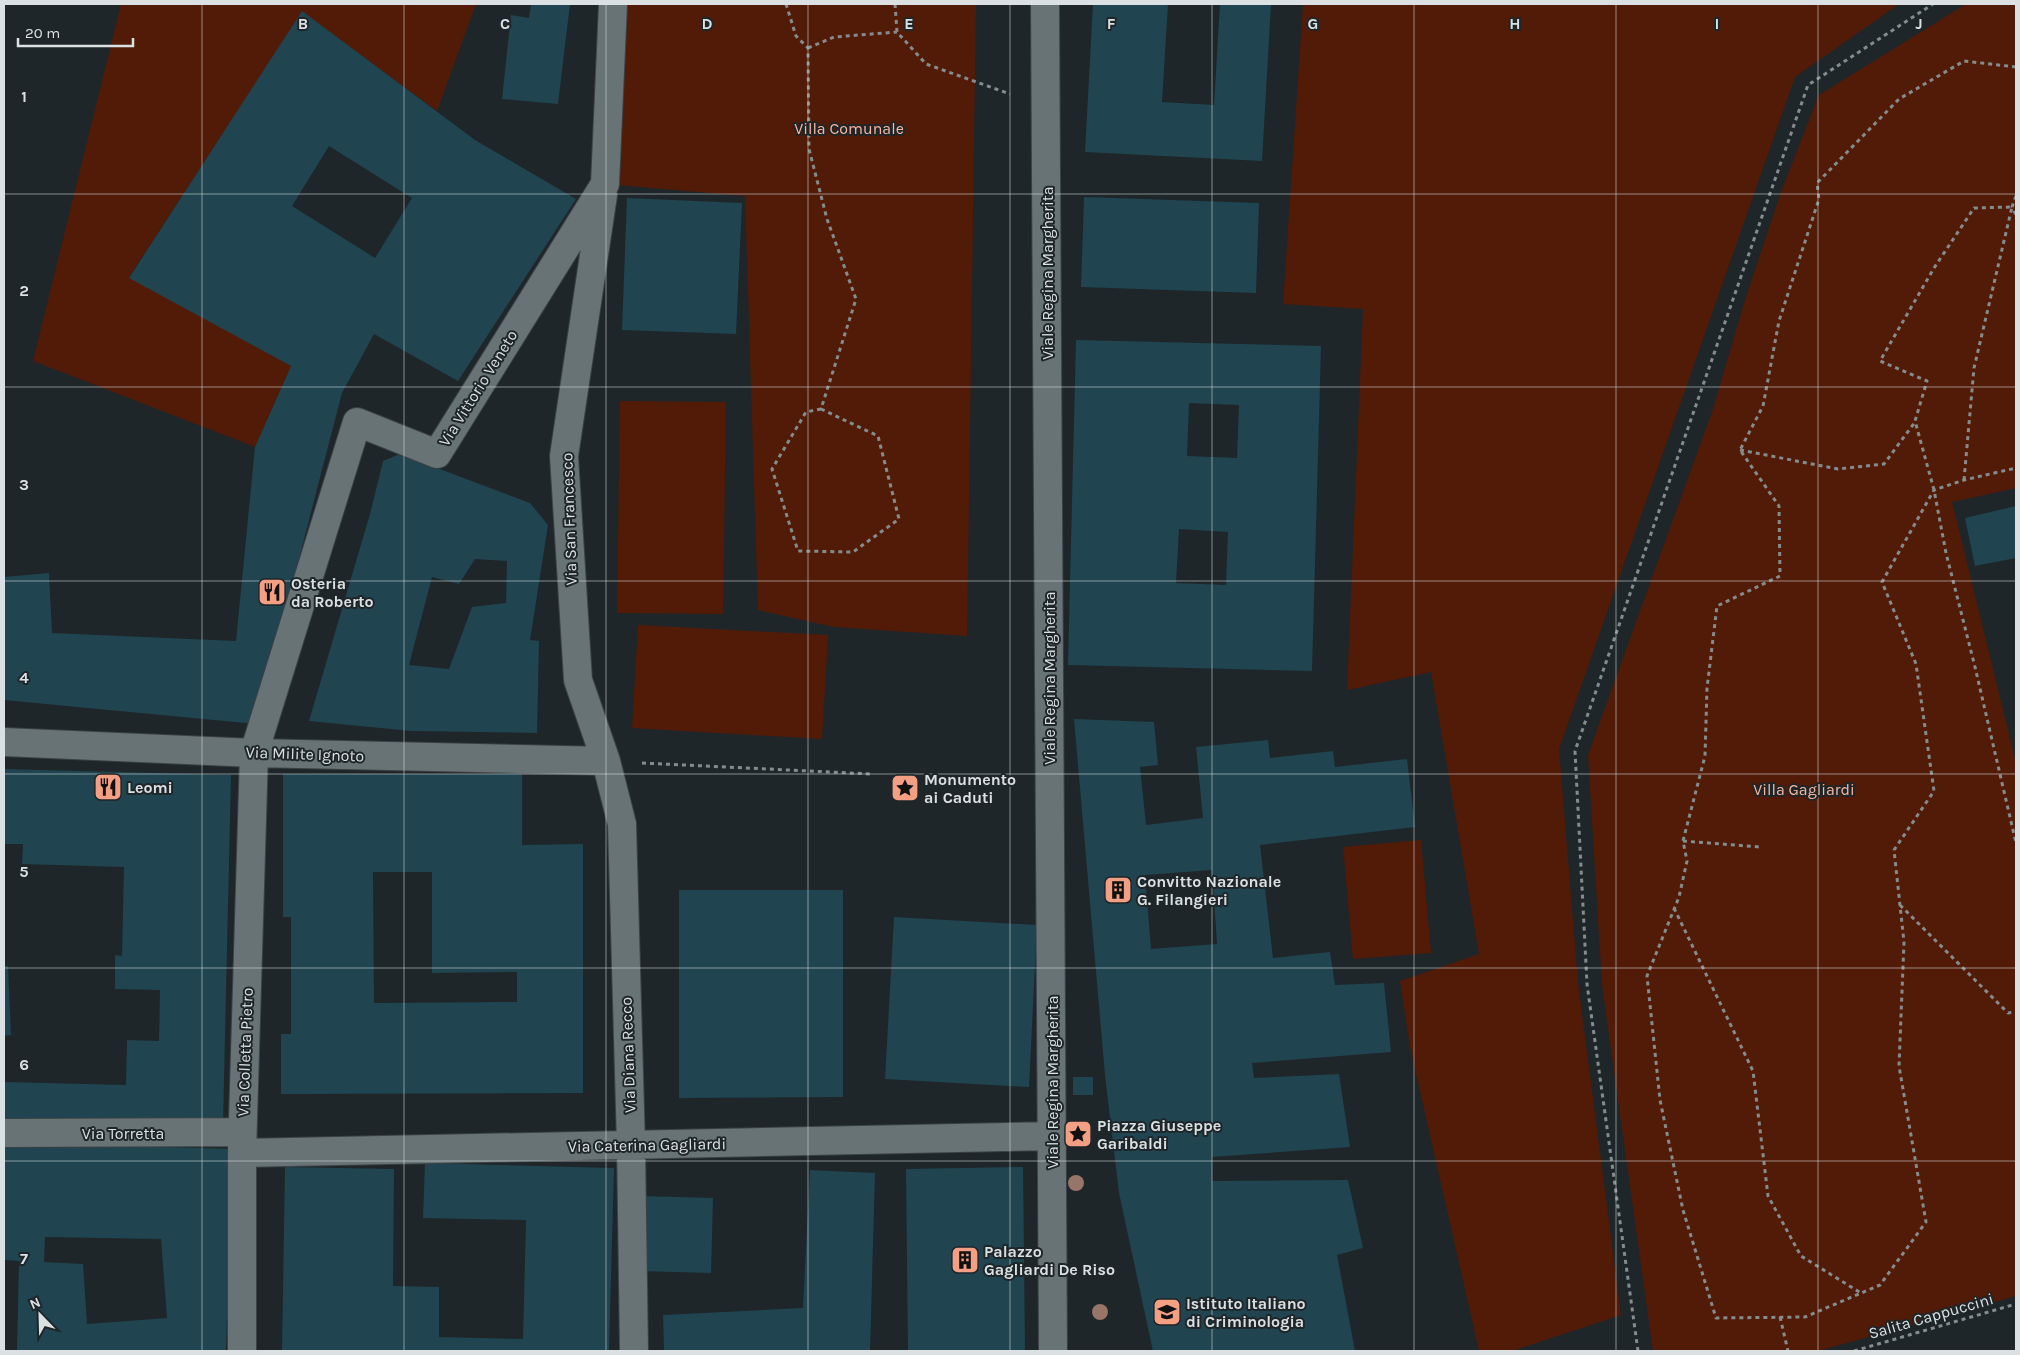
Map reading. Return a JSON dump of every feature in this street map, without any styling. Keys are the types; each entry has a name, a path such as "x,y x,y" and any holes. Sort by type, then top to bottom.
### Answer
{"street":[{"name":"Via Vittorio Veneto","path":"254,753 357,422 437,454 605,184 613,4"},
{"name":"Viale Regina Margherita","path":"1045,4 1053,1351"},
{"name":"Via San Francesco","path":"605,184 564,456 578,680 606,761"},
{"name":"Via Milite Ignoto","path":"4,742 254,753 606,761"},
{"name":"Via Colletta Pietro","path":"242,1351 242,1142 254,753"},
{"name":"Via Diana Recco","path":"606,761 622,824 631,1145 634,1351"},
{"name":"Via Torretta","path":"4,1133 242,1142"},
{"name":"Via Caterina Gagliardi","path":"242,1142 631,1145 1052,1136"}],"path":[{"path":"786,4 796,36 808,48 809,150 827,219 856,299 821,409"},
{"path":"895,4 897,32 926,64 1010,94"},
{"path":"1638,1351 1587,984 1575,751 1808,85 1933,4"},
{"path":"808,48 834,37 897,32"},
{"path":"1740,450 1763,406 1779,321 1819,199 1817,183 1899,99 1964,61 2016,67"},
{"path":"1964,480 1974,368 2016,196"},
{"path":"1740,450 1838,469 1884,464 1915,422 1927,381 1880,360 1934,268 1974,208 2012,207"},
{"path":"2012,207 2016,215"},
{"path":"821,409 878,436 899,519 853,552 798,552 772,469 806,412 821,409"},
{"path":"1915,422 1934,490 1946,553 2016,843"},
{"path":"1740,450 1779,506 1780,576 1717,606 1707,688 1705,756 1683,841 1687,861 1679,897 1647,976 1660,1100 1684,1210 1716,1318 1805,1317 1880,1286 1926,1222 1899,1066 1904,942 1894,850 1934,791 1916,664 1882,582 1934,490 1964,480 2016,468"},
{"path":"606,761 872,774"},
{"path":"1683,841 1760,847"},
{"path":"1900,905 2008,1014 2016,1012"},
{"path":"1674,908 1753,1071 1768,1196 1801,1256 1862,1294"},
{"name":"Salita Cappuccini","path":"1854,1351 2016,1304"},
{"path":"1780,1317 1788,1351"}],"green space":[{"path":"121,4 476,4 437,111 302,12 129,277 291,366 255,447 33,361"},
{"name":"Villa Comunale","path":"613,4 976,4 967,636 834,627 758,610 745,196 605,184"},
{"path":"1303,4 1899,4 1795,77 1559,749 1578,983 1621,1315 1512,1351 1479,1351 1410,1047 1400,981 1479,954 1431,672 1347,690 1363,309 1283,304"},
{"name":"Villa Gagliardi","path":"1966,4 2016,4 2016,488 1952,502 2016,763 2016,1296 1818,1351 1653,1351 1602,985 1588,755 1713,409 1745,300 1782,189 1819,95"},
{"path":"620,401 726,402 723,614 617,613"},
{"path":"638,625 828,635 822,739 632,728"},
{"path":"1421,840 1431,953 1353,959 1343,847"}],"building":[{"path":"531,4 570,4 558,104 502,99 511,15 529,18"},
{"path":"1093,4 1168,4 1162,102 1214,105 1220,4 1271,4 1262,161 1085,152"},
{"path":"302,11 475,140 576,199 458,381 374,334 342,393 256,724 4,700 4,577 49,573 52,633 236,641 255,447 291,366 129,278","holes":["329,146 412,198 375,258 292,206"]},
{"path":"1084,197 1259,203 1256,293 1081,287"},
{"path":"627,198 742,203 736,334 622,330"},
{"path":"1076,340 1321,346 1312,671 1068,665","holes":["1189,403 1239,405 1237,458 1187,456","1179,529 1228,532 1226,585 1176,583"]},
{"path":"400,454 530,503 548,525 530,640 539,641 537,733 411,731 309,721 370,514 383,461","holes":["475,559 507,561 506,603 472,607 449,669 409,665 432,577 459,584"]},
{"path":"2016,506 2016,558 1975,566 1965,518"},
{"path":"1074,719 1154,722 1158,765 1140,767 1146,825 1203,818 1196,747 1268,740 1270,758 1333,751 1335,767 1407,759 1415,827 1260,845 1273,958 1330,952 1335,985 1384,983 1391,1052 1252,1063 1254,1078 1339,1074 1350,1147 1212,1157 1212,1181 1348,1180 1363,1248 1337,1255 1355,1351 1153,1351 1119,1193 1105,1075","holes":["1212,870 1217,944 1151,949 1145,875"]},
{"path":"4,769 231,775 223,1123 4,1118 4,1082 126,1085 127,1040 159,1041 160,990 115,989 115,955 122,956 124,867 22,864 23,844 4,844"},
{"path":"283,774 522,774 522,845 583,844 583,1093 281,1094 281,1034 291,1034 291,917 283,917","holes":["373,872 432,872 432,973 517,972 517,1002 374,1003"]},
{"path":"679,890 843,890 843,1097 679,1098"},
{"path":"894,917 1037,925 1029,1087 885,1079"},
{"path":"4,966 8,966 11,1035 4,1036"},
{"path":"1073,1077 1093,1077 1093,1095 1073,1095"},
{"path":"4,1142 232,1149 226,1351 17,1351 19,1261 4,1260","holes":["45,1237 161,1239 167,1318 87,1324 83,1264 44,1262"]},
{"path":"425,1163 614,1168 609,1351 282,1351 285,1167 394,1169 393,1286 439,1287 439,1337 523,1339 526,1220 423,1218"},
{"name":"Palazzo Gagliardi De Riso","path":"1023,1167 1025,1351 908,1351 906,1169"},
{"path":"810,1170 875,1173 870,1351 664,1351 663,1315 803,1308"},
{"path":"640,1196 713,1198 711,1273 638,1271"}],"place":[{"name":"Osteria da Roberto","path":"272,592"},
{"name":"Leomi","path":"108,787"},
{"name":"Monumento ai Caduti","path":"905,788"},
{"name":"Convitto Nazionale G. Filangieri","path":"1118,890"},
{"name":"Piazza Giuseppe Garibaldi","path":"1078,1134"},
{"name":"Palazzo Gagliardi De Riso","path":"965,1260"},
{"name":"Istituto Italiano di Criminologia","path":"1167,1312"}]}
